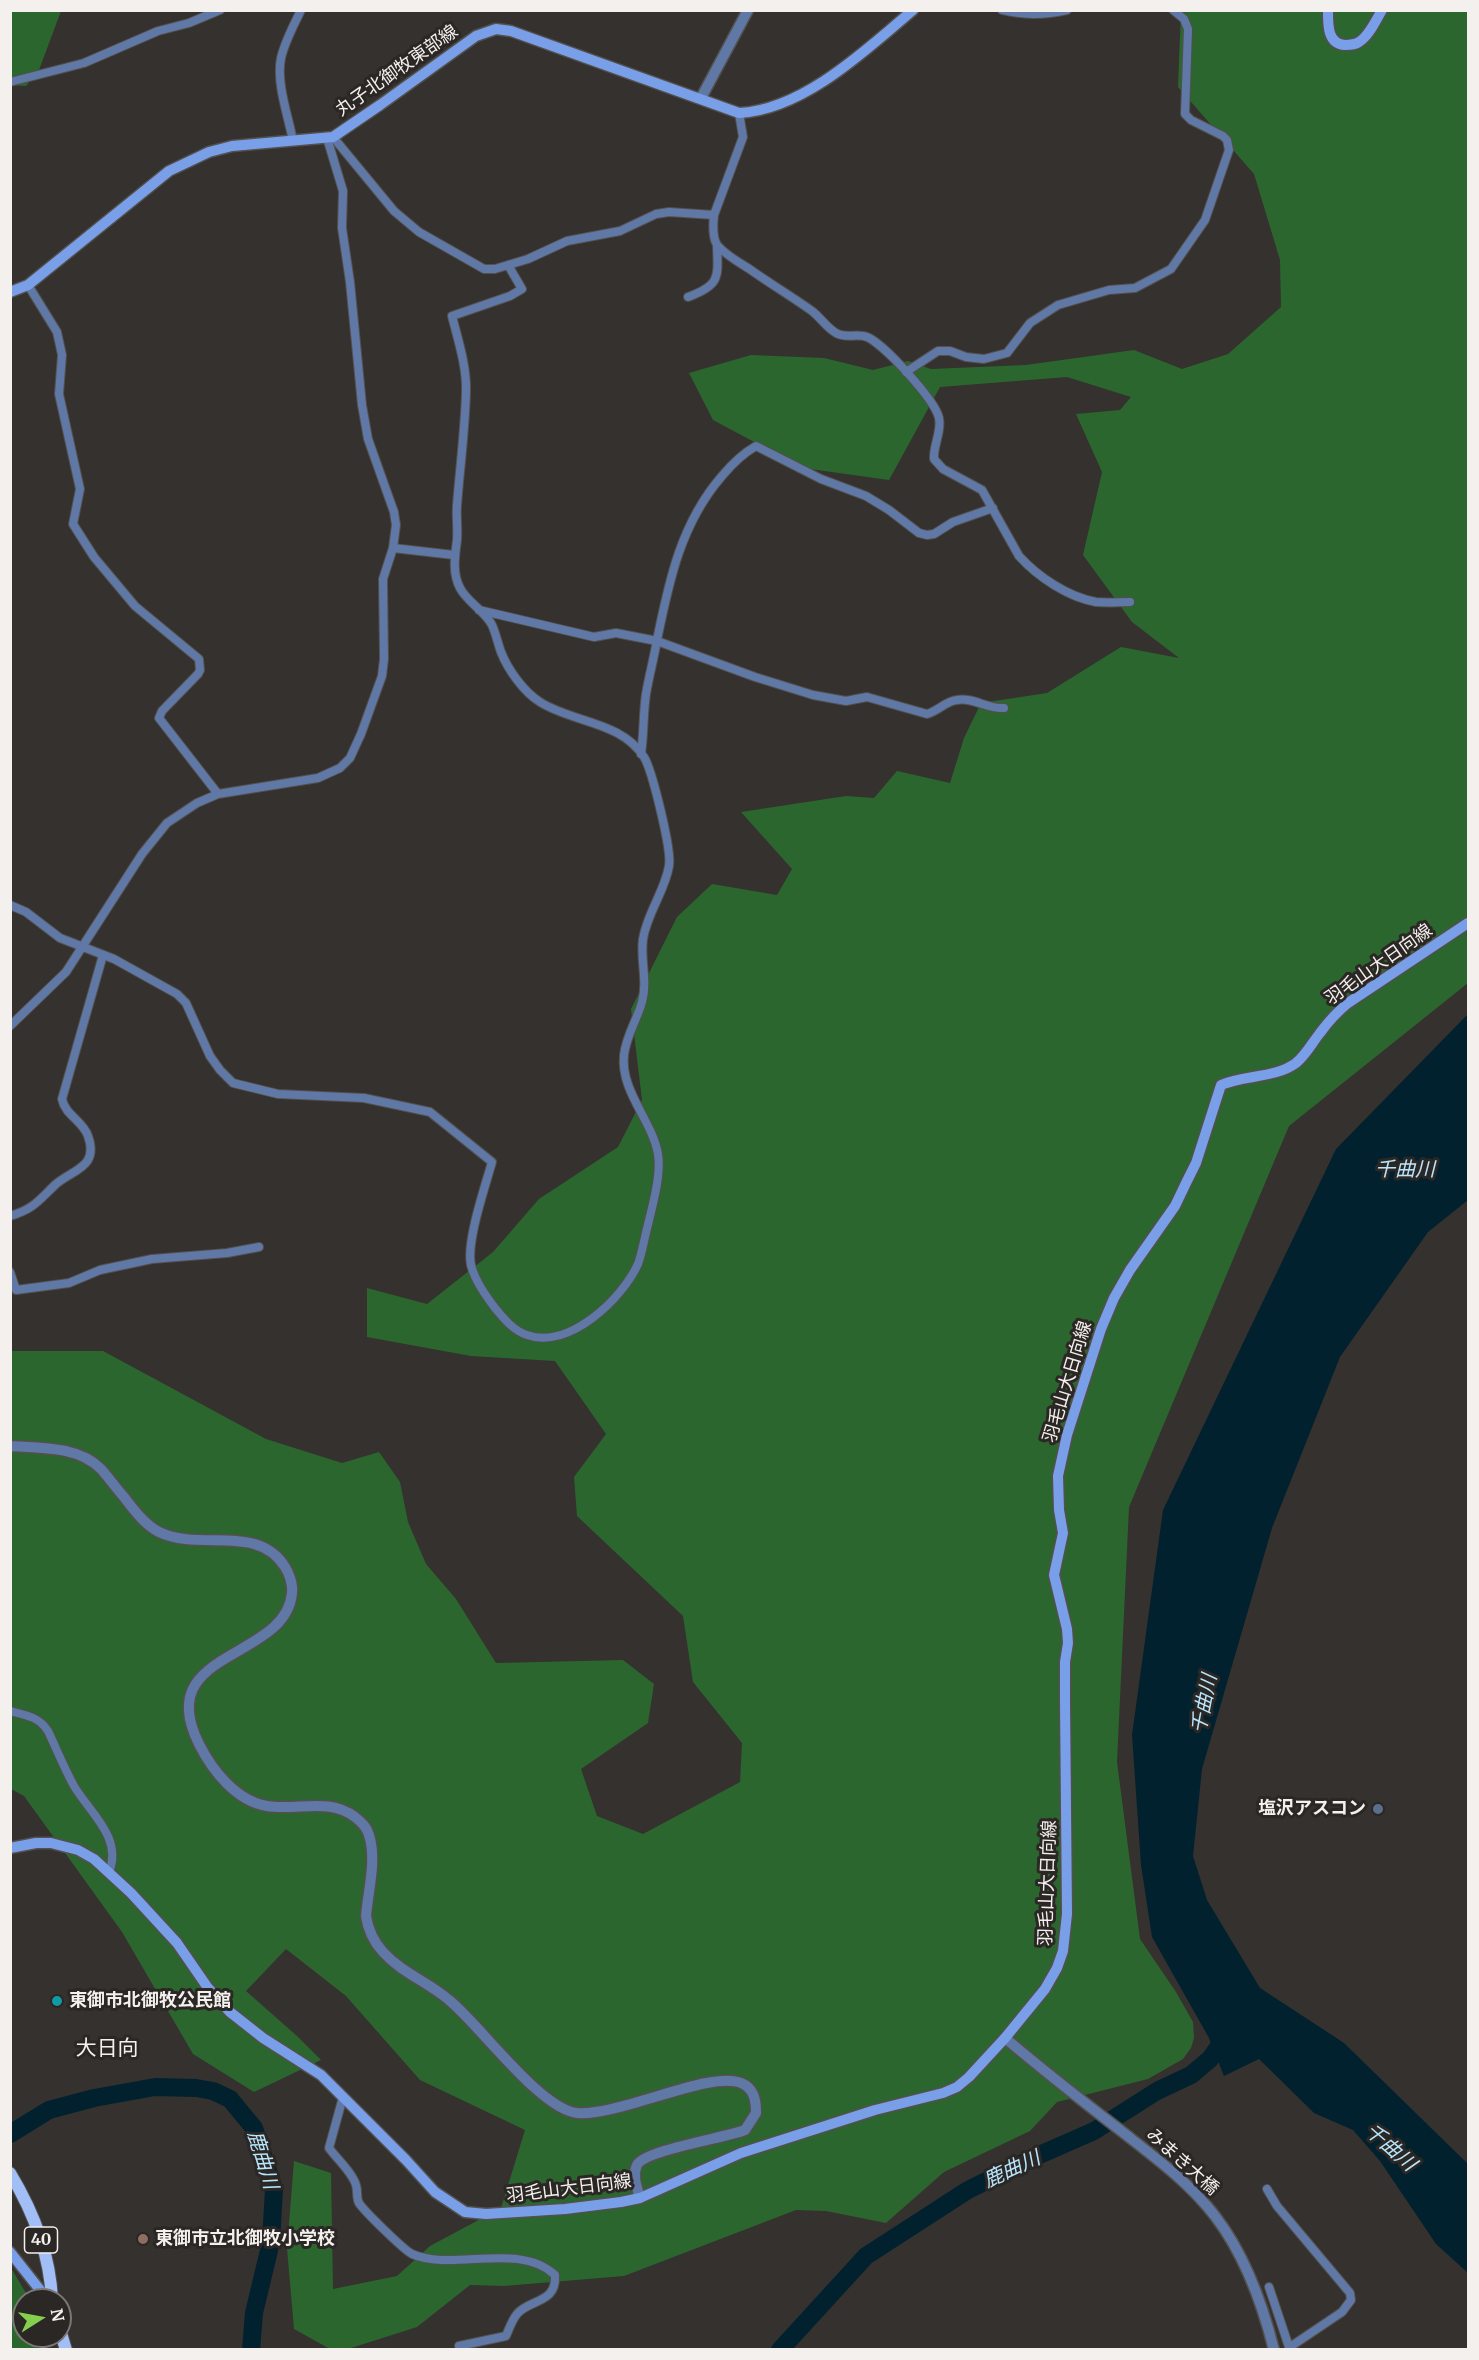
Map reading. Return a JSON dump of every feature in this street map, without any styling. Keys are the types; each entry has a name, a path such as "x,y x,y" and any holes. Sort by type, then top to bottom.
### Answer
{"main road":[{"path":"739,113 757,112 811,88 870,46 913,10"},
{"path":"1328,10 1329,31 1333,40 1339,44 1348,45 1359,42 1370,30 1382,10"},
{"name":"丸子北御牧東部線","path":"10,292 28,285 184,162 232,146 330,137 380,105 476,36 496,29 511,31 739,113"},
{"name":"羽毛山大日向線","path":"10,1848 36,1843 51,1843 78,1850 94,1859 177,1943 208,1988 230,2012 263,2038 321,2075 435,2192 465,2212 486,2214 564,2209 640,2198 741,2153 875,2110 950,2090 969,2078 1045,1989 1057,1968 1066,1935 1065,1662 1068,1643 1067,1629 1053,1575 1063,1533 1059,1510 1058,1476 1067,1435 1101,1329 1119,1288 1175,1206 1196,1163 1221,1085 1236,1079 1278,1071 1296,1063 1307,1052 1333,1016 1348,1003 1468,922"},
{"name":"40","path":"10,2173 38,2230 51,2288"},
{"path":"10,2252 40,2288"}],"street":[{"path":"10,82 84,63 158,31 220,10"},
{"path":"293,141 280,77 281,58 290,32 302,10"},
{"path":"701,98 748,10"},
{"path":"1002,10 1021,15 1039,15 1067,10"},
{"path":"906,372 938,351 950,351 966,357 984,358 1007,353 1029,323 1058,305 1109,290 1135,288 1171,269 1205,220 1229,150 1227,140 1223,136 1191,120 1185,114 1188,29 1184,19 1173,10"},
{"path":"688,297 706,291 718,276 717,245 713,231 714,215 743,137 739,113"},
{"path":"330,137 394,211 419,232 484,269 508,266 567,241 620,231 656,214 669,212 714,215"},
{"path":"10,1026 66,972 155,837 180,813 218,794 322,777 340,768 350,758 361,734 382,676 384,659 383,579 393,548 396,525 394,512 368,439 362,405 350,282 342,228 343,191 330,137"},
{"path":"717,245 731,257 814,312 835,333 847,337 866,337 906,372 935,408 939,418 939,429 933,448 934,459 938,465 982,490 1019,556 1058,587 1087,600 1130,603"},
{"path":"10,905 26,912 60,938 103,955 177,994 186,1003 210,1056 233,1083 278,1094 387,1101 430,1112 443,1121 492,1162 470,1251 471,1266 480,1287 502,1316 525,1335 542,1339 570,1331 605,1309 616,1297 631,1277 640,1259 657,1177 659,1158 656,1142 628,1084 623,1059 645,991 643,936 670,863 669,844 646,760 634,744 622,734 551,708 535,699 518,681 502,656 492,623 461,590 456,577 454,555 457,539 456,511 467,389 452,316 510,296 522,289 508,266"},
{"path":"28,285 57,332 61,368 59,394 80,489 73,524 94,557 135,606 200,659 198,674 162,711 159,718 218,794"},
{"path":"641,754 645,731 646,697 677,554 689,525 710,490 735,461 756,446 820,478 866,496 927,536 953,522 993,508"},
{"path":"393,548 454,555"},
{"path":"479,610 594,637 616,633 657,641 755,677 846,701 867,697 927,714 958,699 972,701 992,709 1004,708"},
{"path":"10,1216 24,1212 37,1204 56,1184 86,1164 90,1156 90,1139 86,1129 67,1111 62,1099 103,955"},
{"path":"10,1272 16,1290 69,1283 100,1270 152,1259 228,1253 259,1247"},
{"path":"10,1446 77,1454 92,1462 102,1470 148,1525 165,1534 188,1541 255,1543 268,1548 283,1563 288,1571 292,1591 289,1606 282,1618 271,1629 209,1668 192,1689 189,1713 199,1744 225,1781 240,1795 256,1803 267,1807 329,1806 351,1814 361,1821 368,1832 372,1851 367,1924 377,1945 402,1970 435,1989 469,2017 531,2084 549,2099 575,2113 609,2111 701,2085 728,2080 740,2082 748,2087 754,2095 756,2113 745,2130 645,2158 638,2163 635,2174 640,2198"},
{"path":"10,1711 36,1718 44,1724 76,1788 100,1821 109,1839 114,1860 109,1872"},
{"name":"みまき大橋","path":"1005,2038 1148,2152 1203,2200 1242,2258 1261,2304 1274,2349"},
{"path":"343,2097 329,2148 356,2184 358,2202 401,2246 412,2254 427,2257 495,2258 531,2262 545,2265 555,2275 552,2291 539,2302 518,2312 506,2336 459,2346"},
{"path":"1266,2189 1277,2206 1350,2293 1351,2300 1342,2312 1290,2348 1269,2287"}],"green space":[{"path":"10,11 61,11 39,70 26,86 11,85"},
{"path":"1181,11 1468,11 1468,983 1289,1126 1129,1507 1117,1762 1140,1939 1176,1992 1193,2022 1194,2038 1191,2048 1183,2059 1148,2079 1057,2102 1030,2131 944,2172 886,2223 826,2211 796,2210 624,2276 504,2286 470,2285 417,2327 348,2349 330,2349 294,2329 287,2248 294,2161 331,2173 333,2289 397,2276 430,2246 501,2208 525,2130 420,2080 346,1996 286,1949 246,1991 321,2060 254,2092 193,2054 122,1932 24,1796 11,1789 10,1351 103,1351 266,1439 342,1463 379,1452 400,1482 408,1522 426,1564 456,1599 496,1663 623,1660 654,1684 648,1723 581,1769 597,1816 643,1834 740,1782 742,1743 693,1682 683,1616 577,1516 574,1477 606,1434 555,1361 471,1356 367,1337 367,1288 427,1304 493,1252 539,1199 618,1147 642,1100 631,1009 677,917 712,884 777,895 792,869 741,812 846,796 874,798 897,771 950,783 964,738 981,703 1047,693 1121,647 1179,658 1132,622 1083,555 1102,472 1076,414 1120,410 1131,397 1067,377 940,387 889,480 803,468 713,420 689,373 751,355 824,358 873,370 908,361 931,369 1026,365 1134,350 1182,369 1228,354 1281,307 1280,260 1254,174 1178,87"},
{"path":"10,2266 23,2288 12,2288 12,2348 36,2348 11,2349"}],"water":[{"name":"千曲川","path":"1468,1014 1468,1200 1428,1232 1340,1357 1272,1528 1202,1769 1193,1856 1207,1900 1260,1988 1344,2043 1468,2164 1468,2273 1436,2244 1380,2161 1353,2130 1314,2113 1259,2059 1224,2076 1209,2038 1152,1937 1141,1865 1132,1735 1163,1510 1336,1149"}],"waterway":[{"name":"鹿曲川","path":"780,2350 866,2256 968,2190 1094,2131 1157,2091 1191,2075 1210,2059 1228,2033"},
{"name":"鹿曲川","path":"10,2134 49,2110 94,2098 155,2087 196,2088 213,2091 230,2099 254,2128 274,2189 271,2242 254,2313 251,2350"}],"place":[{"name":"塩沢アスコン","path":"1378,1809"},
{"name":"東御市北御牧公民館","path":"57,2001"},
{"name":"東御市立北御牧小学校","path":"143,2239"}],"district":[{"name":"大日向","path":"107,2049"}]}
